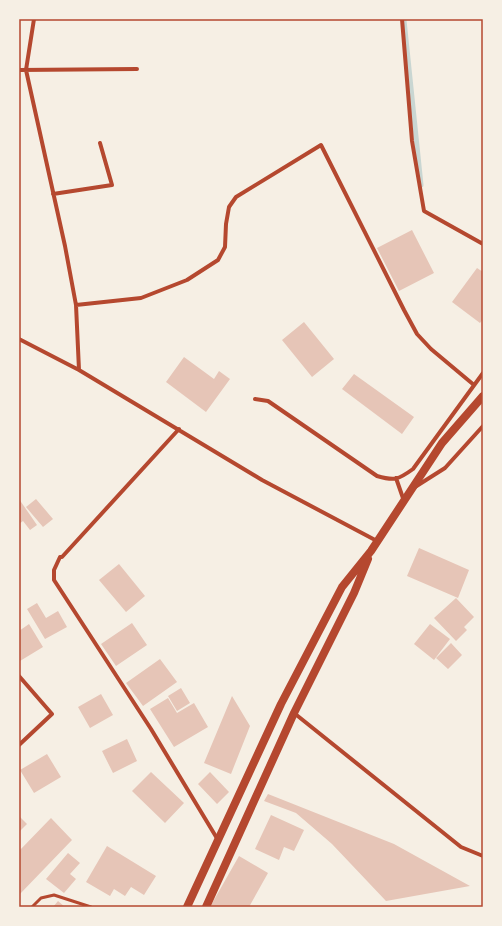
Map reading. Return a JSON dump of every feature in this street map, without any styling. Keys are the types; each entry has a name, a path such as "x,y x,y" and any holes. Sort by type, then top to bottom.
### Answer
{"main road":[{"path":"187,907 281,704 342,587 371,550 442,443 483,396"},
{"path":"206,907 294,713 354,593 371,550"}],"street":[{"path":"34,19 26,70 54,194 76,305 79,370"},
{"path":"402,19 412,141 424,211 483,244"},
{"path":"19,70 137,69"},
{"path":"54,194 112,185 100,143"},
{"path":"76,305 141,298 187,280 218,260 225,247 226,224 229,207 236,196 321,145 417,334 431,349 474,385"},
{"path":"19,339 79,370 262,480 377,541"},
{"path":"255,399 268,401 376,476 389,479 402,477 413,469 483,373"},
{"path":"411,489 445,468 483,426"},
{"path":"179,429 62,557 60,557 54,570 54,580 151,729 218,840"},
{"path":"396,478 404,501"},
{"path":"19,676 52,714 19,745"},
{"path":"294,713 461,847 483,856"}],"lane":[{"path":"32,907 41,898 54,895 91,907"}],"building":[{"path":"412,230 434,273 399,291 377,248"},
{"path":"477,268 483,272 483,319 480,323 452,302"},
{"path":"304,322 334,359 312,377 282,340"},
{"path":"184,357 214,379 219,371 230,379 206,412 166,382"},
{"path":"354,374 414,417 402,434 342,389"},
{"path":"19,499 37,525 30,530 23,521 19,524"},
{"path":"36,499 53,519 43,527 26,507"},
{"path":"419,548 469,570 458,598 407,576"},
{"path":"119,564 145,596 126,612 99,580"},
{"path":"456,598 474,617 464,627 467,630 456,641 434,618"},
{"path":"37,603 46,618 58,611 67,627 45,639 27,609"},
{"path":"132,623 147,645 116,666 101,644"},
{"path":"29,624 43,647 20,661 19,631"},
{"path":"430,624 450,639 434,660 414,644"},
{"path":"451,643 462,655 448,669 436,658"},
{"path":"160,659 177,682 143,706 126,683"},
{"path":"181,688 190,703 177,711 168,696"},
{"path":"101,694 113,715 90,728 78,707"},
{"path":"232,696 250,726 231,774 204,763"},
{"path":"168,698 177,713 194,703 208,727 174,747 150,709"},
{"path":"127,739 137,761 113,773 102,751"},
{"path":"47,754 61,777 34,793 20,770"},
{"path":"151,772 184,803 165,823 132,791"},
{"path":"210,772 229,792 217,804 198,784"},
{"path":"268,794 394,844 470,886 386,901 332,844 296,813 264,801"},
{"path":"271,815 304,830 294,851 284,847 279,860 255,849"},
{"path":"19,816 27,824 19,832"},
{"path":"51,818 72,840 19,895 19,851"},
{"path":"107,846 156,876 144,895 131,887 125,896 114,889 110,896 86,882"},
{"path":"68,853 80,863 70,874 76,879 64,893 46,879"},
{"path":"239,856 268,873 249,907 210,907"},
{"path":"58,901 65,907 53,907"}],"waterway":[{"path":"404,20 421,185"}]}
